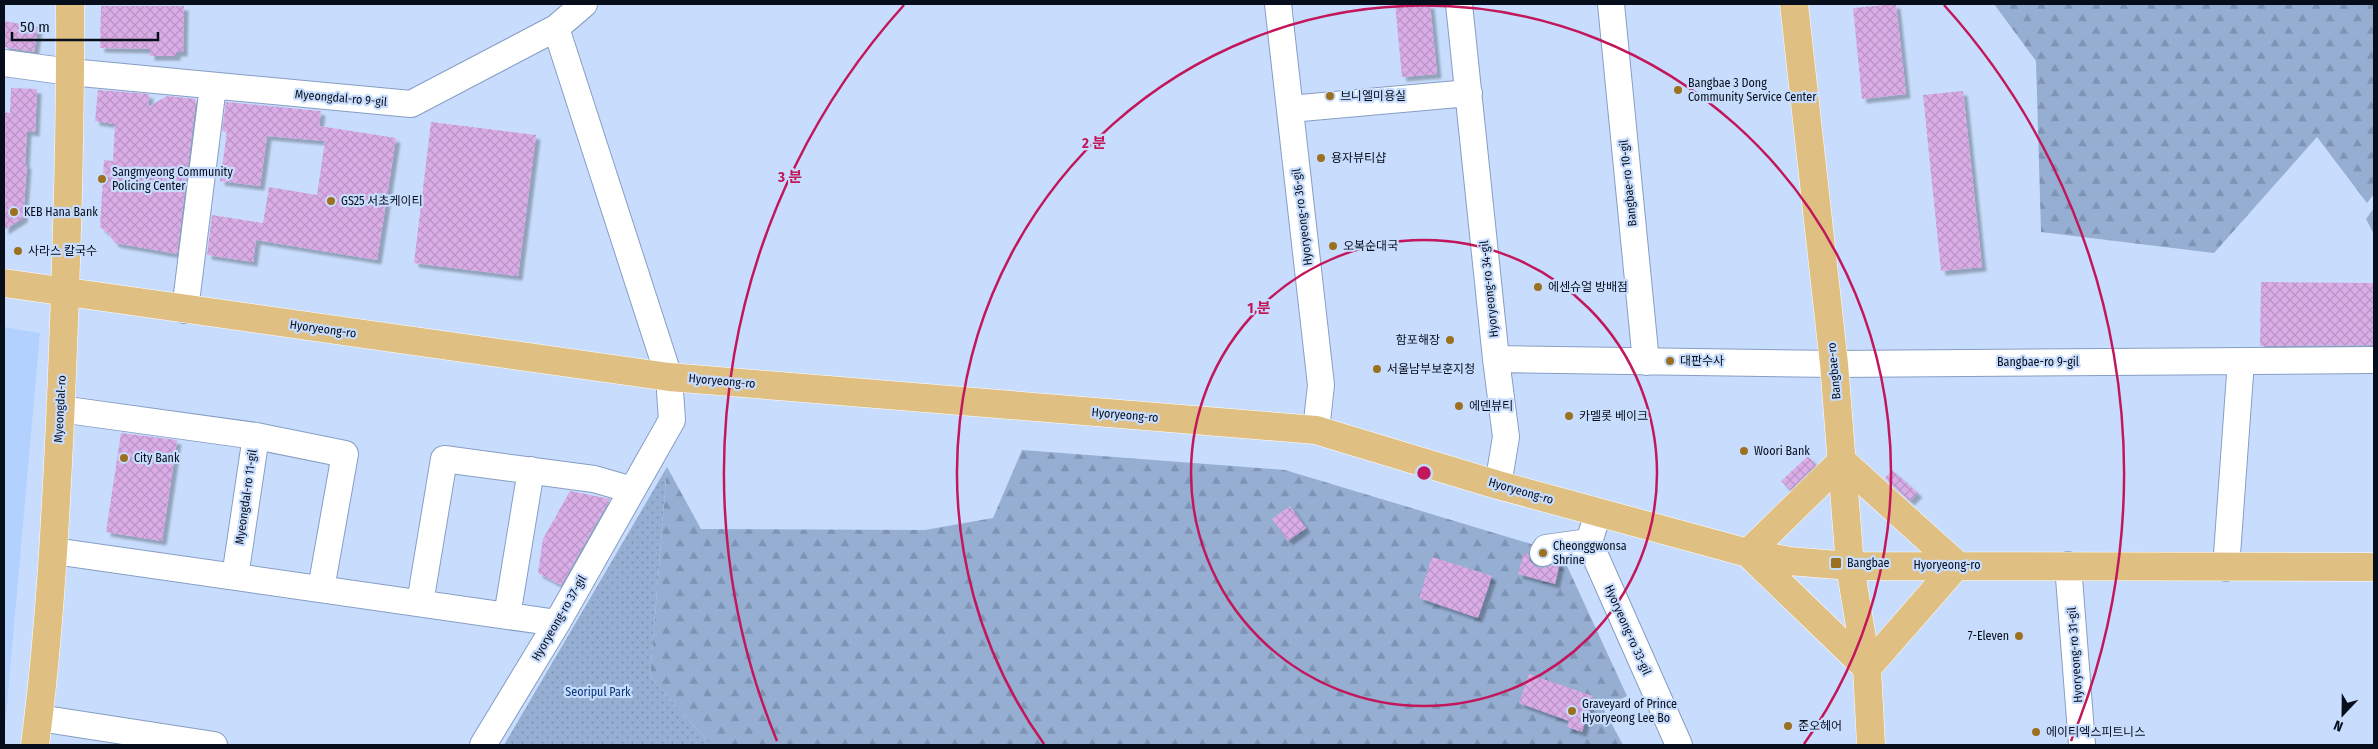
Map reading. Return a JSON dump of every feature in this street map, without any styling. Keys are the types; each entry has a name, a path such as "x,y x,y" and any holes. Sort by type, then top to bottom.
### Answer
{"main road":[{"name":"Myeongdal-ro","path":"35,745 54,551 66,292 70,4"},
{"name":"Bangbae-ro","path":"1794,4 1834,364 1850,566 1867,668 1873,743"},
{"name":"Hyoryeong-ro","path":"4,283 669,377 1316,430 1598,513 1748,553 1789,561 1850,566 2374,567"},
{"path":"1842,461 1956,565 1867,668 1748,553 1842,461"}],"street":[{"name":"Myeongdal-ro 9-gil","path":"70,72 411,104 556,28 584,4"},
{"name":"Hyoryeong-ro 36-gil","path":"1278,4 1322,385 1316,430"},
{"name":"Hyoryeong-ro 34-gil","path":"1459,4 1496,359 1506,436 1498,485"},
{"name":"Bangbae-ro 10-gil","path":"1611,4 1646,362"},
{"path":"556,28 669,377"},
{"path":"4,63 70,72"},
{"path":"185,310 213,86"},
{"path":"1290,108 1469,93"},
{"path":"1496,359 1834,364"},
{"name":"Bangbae-ro 9-gil","path":"1834,364 2374,360"},
{"path":"2226,568 2241,361"},
{"name":"Hyoryeong-ro 37-gil","path":"483,745 557,623 672,420 669,377"},
{"path":"60,409 256,436"},
{"name":"Myeongdal-ro 11-gil","path":"235,577 256,436 345,454 320,589"},
{"path":"420,603 444,459 594,479 632,490"},
{"path":"507,616 531,470"},
{"path":"1543,553 1546,548 1589,542 1598,513"},
{"name":"Hyoryeong-ro 33-gil","path":"1589,542 1679,745"},
{"path":"54,551 557,623"},
{"name":"Hyoryeong-ro 31-gil","path":"2068,565 2082,745"},
{"path":"38,718 214,745"}],"shaded area":[{"path":"4,327 40,333 4,739"}],"green space":[{"path":"1994,4 2374,4 2374,194 2367,203 2317,137 2214,253 2041,232 2036,61"},
{"path":"2374,208 2374,234 2366,219"},
{"path":"1022,450 1285,470 1561,553 1627,696 1603,708 1623,745 711,745 650,677 667,467 701,529 925,530 993,518"},
{"name":"Seoripul Park","path":"667,467 650,677 711,745 504,745"}],"building":[{"path":"1395,4 1430,4 1437,74 1402,77"},
{"path":"1896,4 1906,94 1862,99 1853,8"},
{"path":"101,6 184,6 183,52 176,52 176,56 150,56 150,49 100,48"},
{"path":"4,21 38,27 34,52 4,47"},
{"path":"11,88 37,89 35,132 27,131 25,164 27,164 23,218 4,230 4,112 10,113"},
{"path":"98,90 149,94 148,107 167,96 196,99 177,254 115,243 109,234 100,227 104,160 113,161 115,124 95,121"},
{"path":"1963,91 1982,267 1941,271 1923,95"},
{"path":"226,102 321,111 319,126 396,138 377,260 256,240 253,262 207,255 212,215 263,223 269,187 317,195 325,141 267,136 260,186 220,181 227,132 222,131"},
{"path":"431,122 536,135 518,276 414,263"},
{"path":"2261,282 2374,283 2374,345 2260,346"},
{"path":"121,433 177,440 162,541 106,532"},
{"path":"1808,456 1816,465 1790,490 1781,481"},
{"path":"1892,470 1918,493 1910,501 1885,478"},
{"path":"570,491 610,499 561,585 538,573 543,539"},
{"path":"1290,506 1306,528 1288,541 1272,519"},
{"path":"1524,553 1528,554 1530,561 1535,566 1542,568 1550,566 1555,562 1560,563 1555,584 1518,574"},
{"path":"1432,557 1492,576 1478,618 1419,598"},
{"path":"1529,674 1593,696 1582,732 1567,727 1569,721 1519,703"}],"place":[{"name":"Bangbae 3 Dong Community Service Center","path":"1678,90"},
{"name":"브니엘미용실","path":"1330,96"},
{"name":"용자뷰티샵","path":"1321,158"},
{"name":"Sangmyeong Community Policing Center","path":"102,179"},
{"name":"GS25 서초케이티","path":"331,201"},
{"name":"KEB Hana Bank","path":"14,212"},
{"name":"오복순대국","path":"1333,246"},
{"name":"사라스 칼국수","path":"18,251"},
{"name":"에센슈얼 방배점","path":"1538,287"},
{"name":"함포해장","path":"1450,340"},
{"name":"대판수사","path":"1670,361"},
{"name":"서울남부보훈지청","path":"1377,369"},
{"name":"에덴뷰티","path":"1459,406"},
{"name":"카멜롯 베이크","path":"1569,416"},
{"name":"Woori Bank","path":"1744,451"},
{"name":"City Bank","path":"124,458"},
{"name":"Cheonggwonsa Shrine","path":"1543,553"},
{"name":"Bangbae","path":"1836,563"},
{"name":"7-Eleven","path":"2019,636"},
{"name":"Graveyard of Prince Hyoryeong Lee Bo","path":"1572,711"},
{"name":"준오헤어","path":"1788,726"},
{"name":"에이티엑스피트니스","path":"2036,732"}]}
